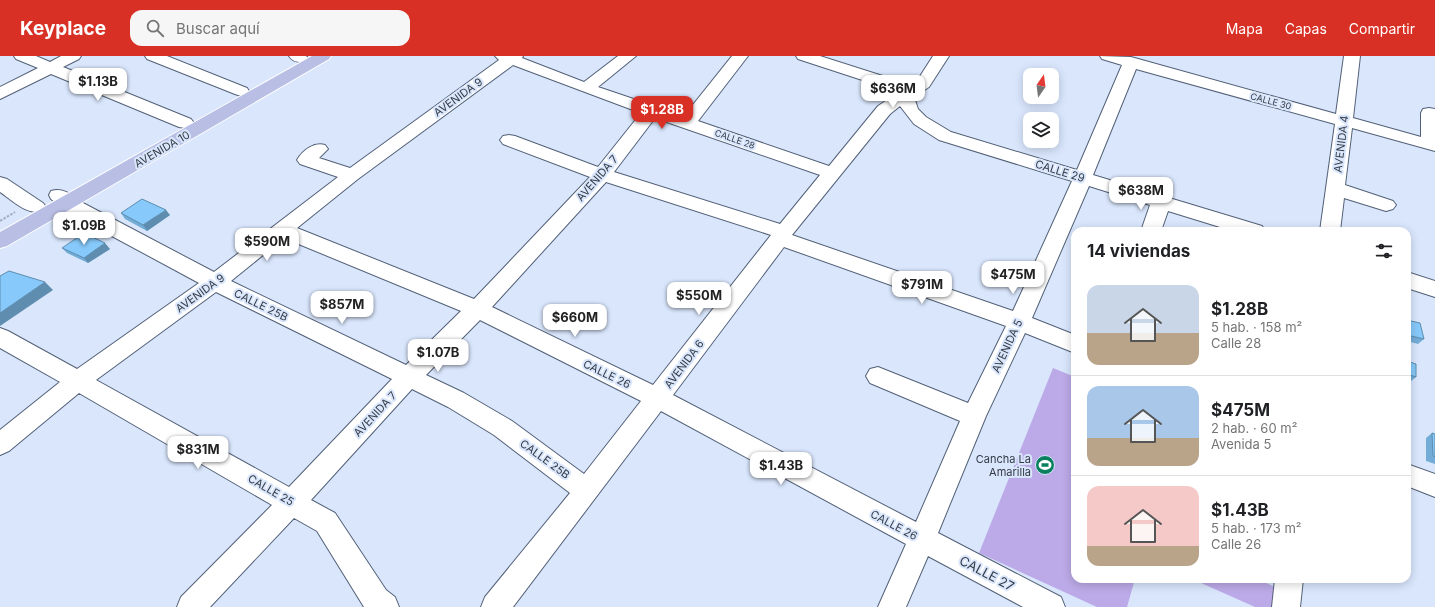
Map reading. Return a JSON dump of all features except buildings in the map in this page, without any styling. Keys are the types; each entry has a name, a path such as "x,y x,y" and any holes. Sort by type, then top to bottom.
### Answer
{"main road":[{"name":"AVENIDA 10","path":"0,227 36,207 63,199 323,56"},
{"name":"AVENIDA 10","path":"0,241 63,199 185,123 300,57"}],"street":[{"path":"22,56 185,123"},
{"path":"0,94 73,56"},
{"path":"153,56 241,91"},
{"path":"586,88 628,56"},
{"path":"687,123 740,56"},
{"name":"CALLE 29","path":"804,56 913,105 945,136 1242,227"},
{"name":"AVENIDA 6","path":"495,607 658,398 782,235 832,173 884,110 913,105 923,84 941,56"},
{"name":"CALLE 30","path":"1108,56 1128,60 1432,145"},
{"name":"AVENIDA 4","path":"1331,227 1352,56"},
{"name":"CALLE 28","path":"510,57 586,88 832,173"},
{"name":"AVENIDA 9","path":"0,444 78,381 215,282 352,175 510,57"},
{"name":"AVENIDA 5","path":"892,607 974,416 1019,322 1083,178 1128,60"},
{"name":"AVENIDA 7","path":"191,607 410,377 477,309 602,176 651,111"},
{"path":"1429,113 1432,145"},
{"path":"509,140 602,176 782,235 1071,342"},
{"path":"319,149 306,160 352,175"},
{"path":"0,183 36,207"},
{"path":"1336,189 1386,205"},
{"name":"CALLE 25B","path":"63,199 215,282 456,400 503,428 586,490"},
{"path":"1152,227 1161,202"},
{"name":"CALLE 26","path":"282,230 477,309 658,398 922,540"},
{"path":"1411,281 1435,289"},
{"name":"CALLE 25","path":"0,337 326,522 376,600 385,607"},
{"path":"878,376 974,416"},
{"path":"1411,477 1435,486"},
{"name":"CALLE 27","path":"922,540 1051,607"},
{"path":"1286,607 1289,583"}],"shaded area":[{"name":"Cancha La Amarilla","path":"1053,368 1071,375 1071,583 1134,583 1127,607 1097,607 979,553"},
{"path":"1201,583 1266,583 1281,590 1280,607 1255,607"}],"place":[{"name":"Cancha La Amarilla","path":"1045,465"}]}
